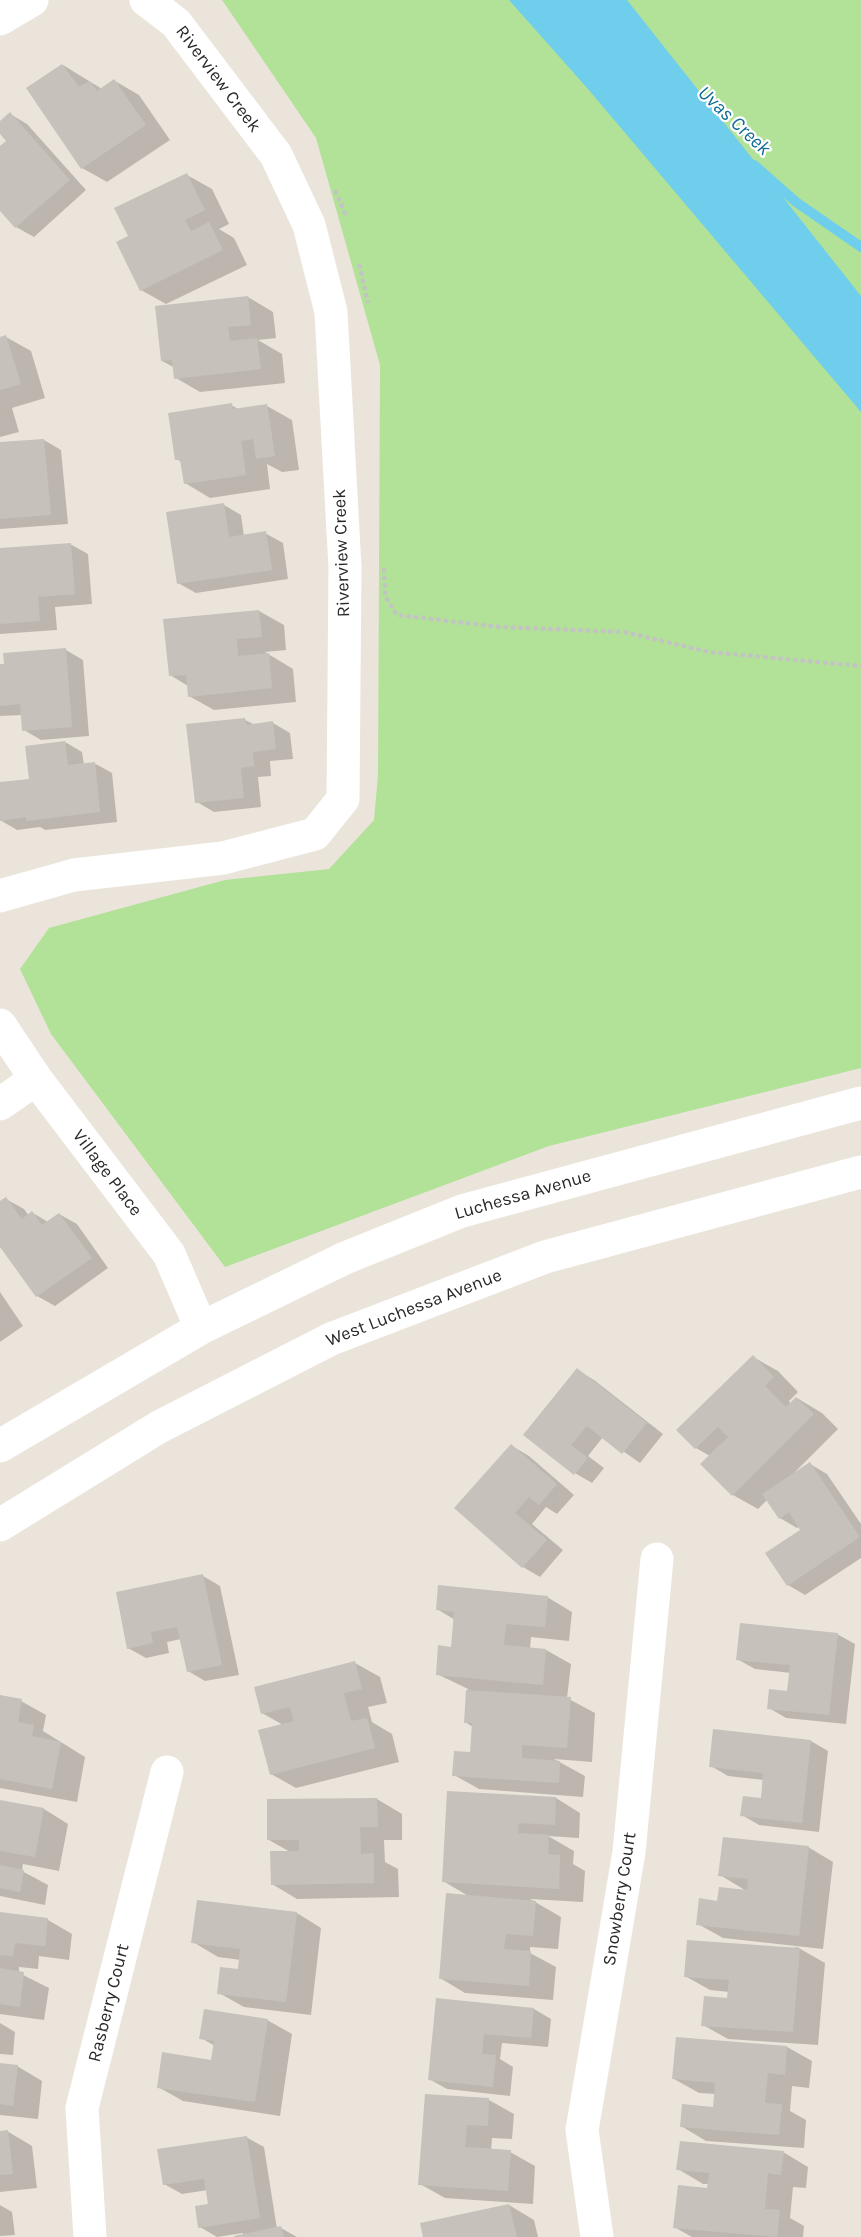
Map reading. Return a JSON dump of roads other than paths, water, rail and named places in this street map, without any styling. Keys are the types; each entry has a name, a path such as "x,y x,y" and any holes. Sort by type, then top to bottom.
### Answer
{"street":[{"path":"0,19 32,0"},
{"name":"Riverview Creek","path":"0,896 74,875 223,858 315,834 343,798 345,568 331,312 309,225 276,154 176,23 146,0"},
{"name":"Village Place","path":"0,1025 36,1079 169,1254 201,1328"},
{"path":"0,1104 36,1079"},
{"name":"Luchessa Avenue","path":"201,1328 345,1258 462,1211 861,1103"},
{"name":"West Luchessa Avenue","path":"0,1525 159,1427 331,1339 545,1257 861,1172"},
{"path":"0,1446 201,1328"},
{"name":"Snowberry Court","path":"597,2237 582,2130 629,1852 657,1559"},
{"name":"Rasberry Court","path":"90,2237 82,2108 167,1772"}],"water":[{"path":"509,0 627,0 861,296 861,412 588,89"}],"waterway":[{"name":"Uvas Creek","path":"754,165 796,202 861,247"}]}
